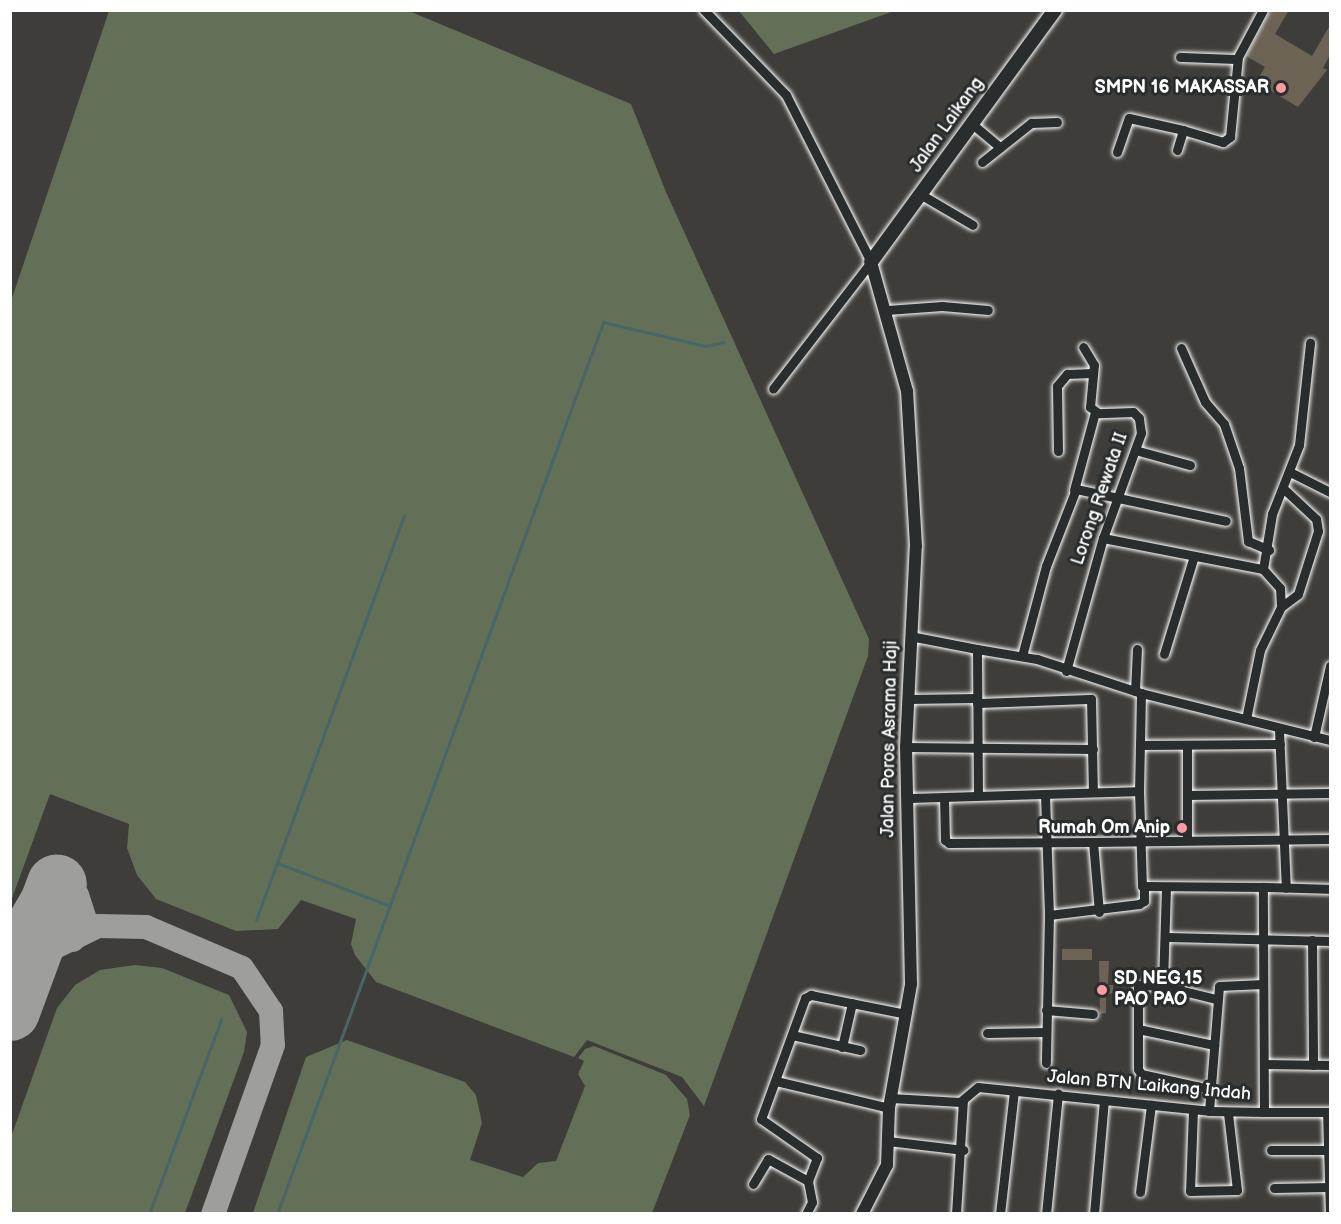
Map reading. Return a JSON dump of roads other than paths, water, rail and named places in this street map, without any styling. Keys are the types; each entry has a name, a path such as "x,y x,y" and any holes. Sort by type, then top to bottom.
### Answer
{"main road":[{"name":"Jalan Laikang","path":"871,262 1055,10"}],"street":[{"path":"704,10 786,95 871,262 773,389"},
{"path":"1117,152 1129,118 1228,141 1237,59 1263,10"},
{"path":"1180,57 1237,59"},
{"path":"982,162 1031,123 1057,122"},
{"path":"971,123 1000,147"},
{"path":"1177,150 1183,130"},
{"path":"920,194 973,225"},
{"name":"Jalan Poros Asrama Haji","path":"862,1214 886,1170 890,1103 906,1014 912,950 906,747 915,473 905,379 887,310 871,262"},
{"path":"887,310 942,306 988,310"},
{"path":"1263,569 1269,550 1272,514 1299,445 1310,343"},
{"name":"Lorong Rewata II","path":"1066,671 1103,538 1141,433 1136,414 1095,412 1089,403 1093,361 1083,346"},
{"path":"1181,348 1204,402 1224,424 1239,468 1248,541 1269,550"},
{"path":"1058,451 1057,386 1067,374 1093,373"},
{"path":"1022,656 1046,566 1074,490 1095,412"},
{"path":"1135,450 1190,465"},
{"path":"1290,472 1330,492"},
{"path":"1246,719 1260,650 1281,607 1298,594 1318,531 1316,519 1283,488"},
{"path":"1074,490 1226,522"},
{"path":"1103,538 1263,569 1280,588 1281,607"},
{"path":"1164,654 1194,556"},
{"path":"910,636 1022,656 1138,692 1246,719 1279,730 1330,740"},
{"path":"977,649 978,795"},
{"path":"1049,915 1099,912 1142,903 1144,888 1140,839 1137,649"},
{"path":"1314,737 1330,666"},
{"path":"1090,678 1094,792"},
{"path":"908,699 1091,699"},
{"path":"1279,730 1286,888"},
{"path":"1140,745 1280,744"},
{"path":"1186,745 1187,840"},
{"path":"906,747 1093,749"},
{"path":"906,798 1139,791"},
{"path":"1186,795 1330,793"},
{"path":"1045,794 1049,915 1046,1063"},
{"path":"944,797 947,842 1330,839"},
{"path":"1093,842 1099,912"},
{"name":"Jalan BTN Laikang Indah","path":"963,1101 973,1088 1058,1094 1228,1113 1264,1112 1263,887"},
{"path":"1144,888 1330,889"},
{"path":"1163,986 1168,937 1166,888"},
{"path":"1168,937 1330,940"},
{"path":"1312,940 1313,1065"},
{"path":"1209,1111 1216,999 1220,984 1263,984"},
{"path":"1210,1089 1141,1074 1138,985 1163,986 1216,999"},
{"path":"806,1214 812,1202 808,1181 817,1158 762,1121 807,995 906,1014"},
{"path":"842,1047 852,1004"},
{"path":"1046,1010 1094,1014"},
{"path":"1138,1029 1214,1045"},
{"path":"987,1033 1045,1032"},
{"path":"792,1035 861,1050"},
{"path":"1264,1064 1330,1065"},
{"path":"776,1081 890,1103 963,1101 963,1150 956,1214"},
{"path":"1000,1214 1014,1090"},
{"path":"1046,1214 1058,1094"},
{"path":"1094,1214 1104,1100"},
{"path":"1140,1192 1151,1105"},
{"path":"1193,1110 1190,1191 1237,1190 1228,1113"},
{"path":"1264,1112 1329,1112 1330,1214"},
{"path":"888,1141 963,1150"},
{"path":"1271,1150 1330,1150"},
{"path":"753,1184 768,1159 808,1181"},
{"path":"1274,1188 1330,1187"}],"waterway":[{"path":"277,1214 603,322 705,346 724,342"},
{"path":"256,920 404,515"},
{"path":"277,863 390,906"},
{"path":"149,1214 221,1019"}],"place":[{"name":"SMPN 16 MAKASSAR","path":"1281,88"},
{"name":"Rumah Om Anip","path":"1182,828"},
{"name":"SD NEG.15 PAO PAO","path":"1102,990"}]}
